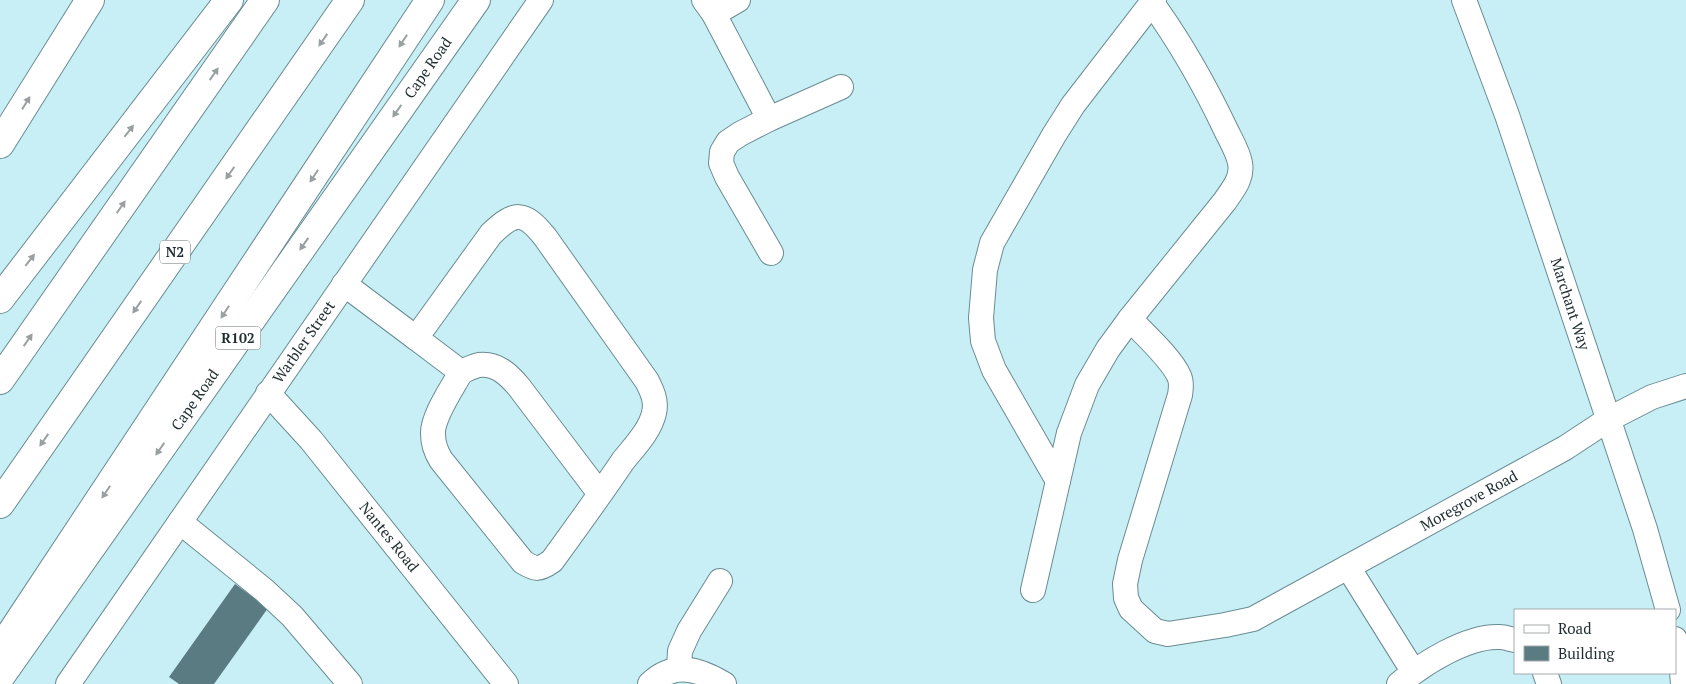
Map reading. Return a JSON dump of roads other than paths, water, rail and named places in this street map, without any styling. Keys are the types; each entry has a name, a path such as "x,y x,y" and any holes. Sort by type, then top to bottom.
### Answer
{"main road":[{"path":"0,144 90,0"},
{"path":"0,299 230,0"},
{"path":"0,380 265,0"},
{"name":"N2","path":"0,504 350,0"},
{"path":"0,650 430,0"},
{"name":"Cape Road","path":"0,677 476,0"}],"street":[{"name":"Warbler Street","path":"68,684 541,0"},
{"path":"738,0 709,7 769,118"},
{"name":"Marchant Way","path":"1464,0 1507,115 1645,529 1668,609"},
{"path":"1033,590 1058,481 1069,433 1088,385 1108,349 1225,201 1237,184 1240,175 1240,163 1222,122 1181,44 1153,1 1073,105 1054,135 992,243 985,270 981,318 983,341 994,370 1058,481"},
{"path":"771,254 727,176 721,163 722,152 728,142 769,118 841,87"},
{"path":"416,338 491,234 505,221 514,218 523,218 534,224 647,381 653,394 655,404 654,415 645,431 600,494 552,561 543,567 534,568 523,562 441,460 435,448 433,431 438,415 461,372 480,365 496,367 507,374 519,387 600,494"},
{"path":"344,284 461,372"},
{"name":"Moregrove Road","path":"1130,319 1171,362 1179,376 1181,385 1180,395 1130,560 1126,584 1126,598 1131,609 1155,631 1168,634 1253,619 1565,448 1608,418 1652,398 1686,386"},
{"name":"Nantes Road","path":"268,393 311,440 506,684"},
{"path":"180,522 264,590 292,616 350,684"},
{"path":"1348,567 1406,678 1434,658 1465,644 1500,636 1514,640"},
{"path":"679,669 680,651 688,631 720,581"},
{"path":"1676,645 1683,684"},
{"path":"650,684 662,675 685,668 724,684"}]}
